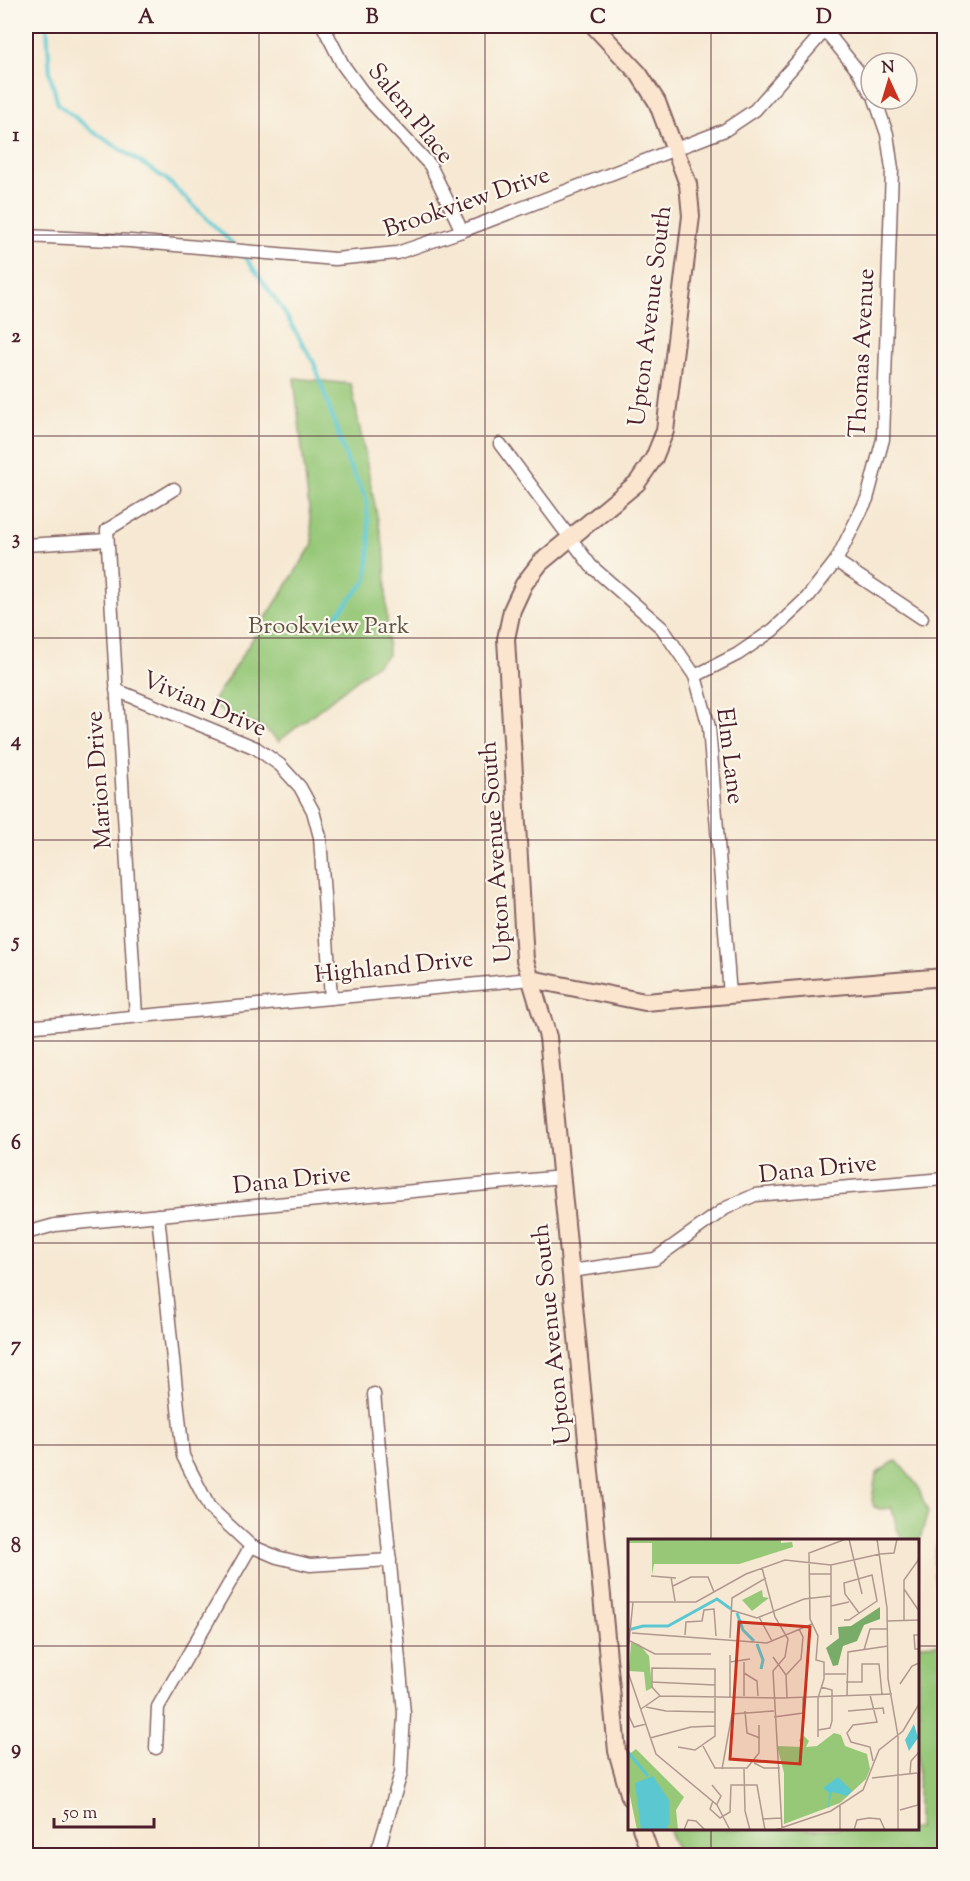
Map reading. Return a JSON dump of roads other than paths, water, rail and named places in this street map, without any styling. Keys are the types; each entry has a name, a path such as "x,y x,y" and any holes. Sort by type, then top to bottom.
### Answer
{"street":[{"name":"Salem Place","path":"323,26 343,65 367,98 430,165 462,231"},
{"name":"Upton Avenue South","path":"594,26 639,74 657,102 688,184 691,216 664,431 654,458 637,483 540,563 524,584 512,609 506,639 525,960 548,1037 617,1751 628,1790"},
{"name":"Brookview Drive","path":"26,236 130,241 335,260 397,253 462,231 725,130 755,110 829,28"},
{"path":"829,28 859,72"},
{"name":"Thomas Avenue","path":"695,676 738,654 773,630 807,598 836,561 867,499 883,439 892,169 887,134 879,111"},
{"name":"Elm Lane","path":"500,444 591,566 662,628 695,676 709,727 730,994"},
{"path":"26,545 106,540 106,530 174,489"},
{"name":"Marion Drive","path":"106,540 136,1016"},
{"path":"836,561 922,618"},
{"name":"Vivian Drive","path":"116,690 256,748 280,765 300,787 313,811 320,837 331,998"},
{"path":"942,977 945,1026"},
{"name":"Highland Drive","path":"26,1027 531,979 645,1002 942,977"},
{"name":"Dana Drive","path":"27,1233 54,1225 562,1176"},
{"name":"Dana Drive","path":"570,1271 655,1259 726,1208 755,1195 945,1179"},
{"path":"158,1215 183,1456 208,1508 251,1545 277,1557 310,1565 390,1560"},
{"path":"373,1856 380,1844 401,1773 404,1713 374,1394"},
{"path":"156,1748 158,1707 251,1545"},
{"path":"641,1830 651,1856"}],"waterway":[{"path":"47,26 50,74 58,104 91,130 166,179 236,247"},
{"path":"243,254 281,307 314,363 348,463 366,498 370,544 367,580 336,616"}],"park label":[{"name":"Brookview Park","path":"329,627"}]}
